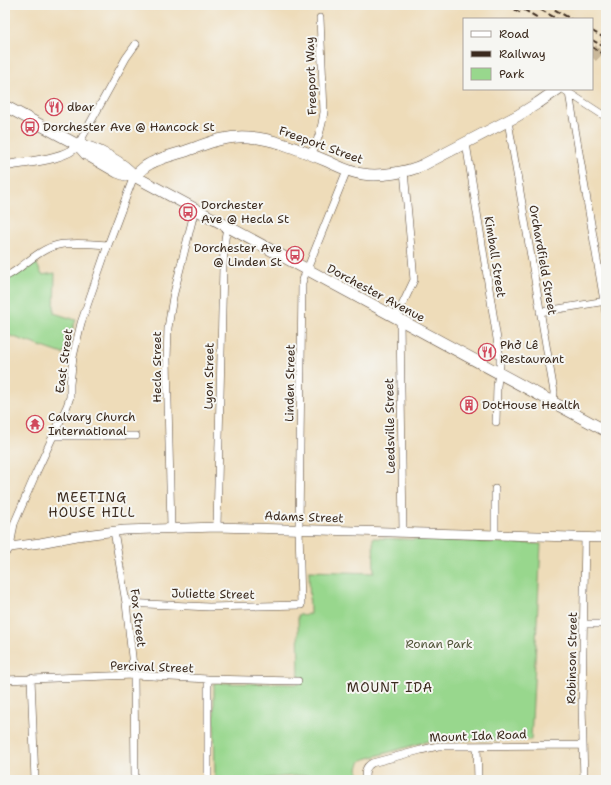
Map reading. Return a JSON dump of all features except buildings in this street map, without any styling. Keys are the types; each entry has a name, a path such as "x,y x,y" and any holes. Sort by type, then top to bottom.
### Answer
{"main road":[{"name":"Freeport Street","path":"134,176 144,167 152,163 216,140 233,137 249,137 290,146 359,174 372,175 404,171 418,167 508,121 557,90"},
{"name":"Dorchester Avenue","path":"5,106 78,145 86,154 117,172 134,176 606,432"},
{"path":"5,166 62,155 74,150 78,145"},
{"name":"Adams Street","path":"7,547 124,530 217,527 299,528 606,538"}],"street":[{"name":"Freeport Way","path":"312,155 323,123 324,112 320,18"},
{"path":"78,145 126,58 136,44"},
{"path":"566,91 606,117"},
{"path":"566,91 606,313"},
{"name":"Orchardfield Street","path":"508,121 554,392 553,403"},
{"name":"Kimball Street","path":"466,143 500,358 497,386 496,422"},
{"name":"Linden Street","path":"301,605 299,528 302,283 347,170"},
{"path":"398,319 414,280 404,171"},
{"name":"East Street","path":"7,547 14,524 67,406 70,397 73,356 80,323 134,176"},
{"name":"Hecla Street","path":"171,528 167,342 172,305 195,209"},
{"name":"Lyon Street","path":"217,527 222,266 227,227"},
{"path":"5,277 38,255 58,245 108,245"},
{"path":"540,312 605,301"},
{"name":"Leedsville Street","path":"398,319 402,532"},
{"path":"53,436 136,436"},
{"path":"495,490 495,534"},
{"name":"Fox Street","path":"114,531 126,603 134,675 135,780"},
{"name":"Robinson Street","path":"584,780 582,705 585,537"},
{"name":"Juliette Street","path":"126,603 209,607 301,605"},
{"path":"584,624 606,624"},
{"name":"Percival Street","path":"5,680 134,675 208,679 298,681"},
{"path":"31,678 35,780"},
{"path":"208,679 208,780"},
{"name":"Mount Ida Road","path":"365,780 365,771 367,766 372,763 438,746 582,744"},
{"path":"477,746 478,780"}],"green space":[{"path":"35,260 42,275 55,273 54,313 76,320 63,354 5,334 5,278"},
{"name":"Ronan Park","path":"373,538 541,544 531,740 432,740 362,760 358,767 358,775 308,775 245,780 215,780 214,683 299,684 298,615 310,614 309,571 374,573"}],"tunnel":[{"path":"593,56 606,43"}],"railway":[{"path":"507,5 521,13"},
{"path":"516,5 538,18"},
{"path":"533,5 555,18"},
{"path":"547,5 569,18"},
{"path":"593,32 606,39"},
{"path":"593,41 606,48"},
{"path":"593,48 606,56"}],"place":[{"name":"dbar","path":"54,107"},
{"name":"Dorchester Ave @ Hancock St","path":"30,127"},
{"name":"Dorchester Ave @ Hecla St","path":"188,212"},
{"name":"Dorchester Ave @ Linden St","path":"295,255"},
{"name":"Phở Lê Restaurant","path":"487,352"},
{"name":"DotHouse Health","path":"469,405"},
{"name":"Calvary Church International","path":"35,424"}],"district":[{"name":"MEETING HOUSE HILL","path":"92,504"},
{"name":"MOUNT IDA","path":"390,687"}]}
